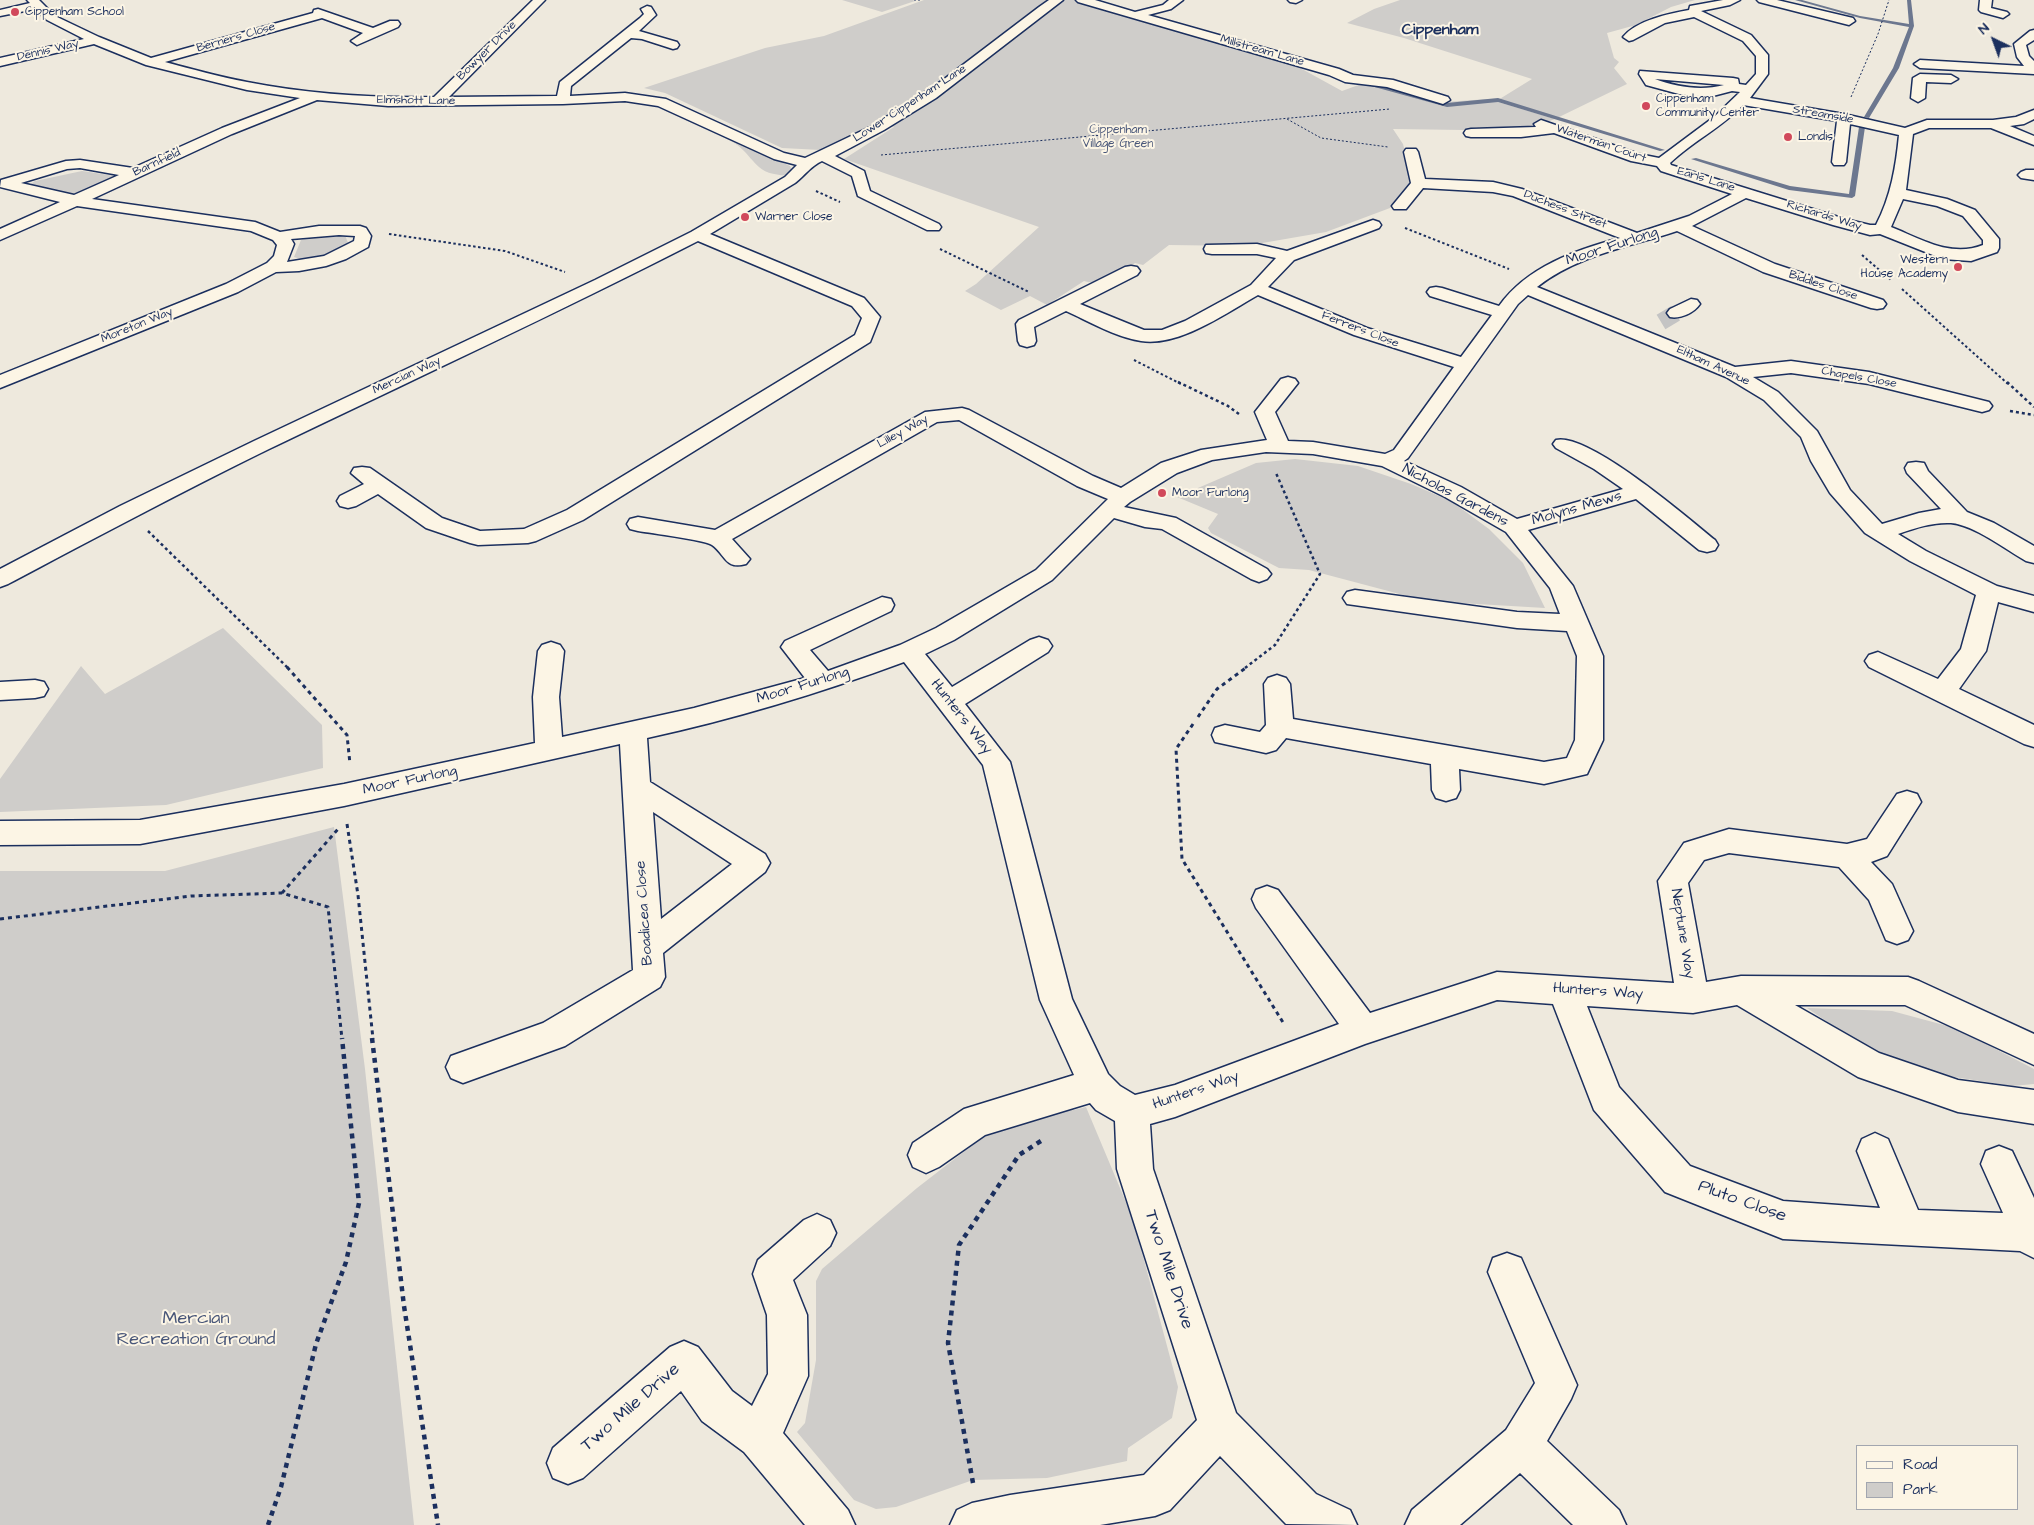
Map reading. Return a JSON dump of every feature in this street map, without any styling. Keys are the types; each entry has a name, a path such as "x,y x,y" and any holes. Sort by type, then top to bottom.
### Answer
{"street":[{"name":"Bowyer Drive","path":"437,102 539,0"},
{"name":"Lower Cippenham Lane","path":"814,160 840,149 879,127 946,84 1057,0"},
{"name":"Millstream Lane","path":"1082,0 1334,72 1350,79 1388,82 1443,100"},
{"path":"1136,15 1167,7 1177,0"},
{"path":"1629,37 1644,26 1676,15 1696,13 1694,8 1734,0"},
{"path":"1763,0 1849,21"},
{"path":"1986,0 1985,10 2003,14"},
{"name":"Elmshott Lane","path":"35,3 51,18 95,40 150,62 247,86 316,96 388,102 564,100 625,97 661,102 779,156 814,160 858,174 863,193 933,227"},
{"path":"0,13 35,3"},
{"name":"Berners Close","path":"150,62 320,13 373,32"},
{"name":"Earls Lane","path":"1696,13 1747,38 1762,55 1762,74 1745,95 1720,120 1670,155 1662,163 1666,168 1745,192"},
{"path":"564,100 565,85 630,34 646,15 660,22"},
{"path":"356,42 373,32 394,24"},
{"path":"630,34 644,35 673,45"},
{"path":"2034,34 2020,44 2023,57 2034,69"},
{"name":"Dennis Way","path":"0,62 95,40"},
{"path":"1920,64 2034,69"},
{"path":"1918,98 1920,78 1958,82 1946,66"},
{"path":"1645,74 1733,82 1732,87 1709,92 1680,90 1651,82 1645,74"},
{"name":"Streamside","path":"1732,87 1745,95 1906,132"},
{"name":"Barnfield","path":"0,235 227,132 316,96"},
{"path":"1906,132 1928,124 1993,124 2019,121 2034,114"},
{"path":"1839,162 1844,118"},
{"name":"Waterman Court","path":"1541,124 1636,158 1662,163"},
{"path":"1993,124 2034,141"},
{"path":"1471,134 1521,133 1555,129"},
{"name":"Richards Way","path":"1745,192 1839,222 1870,230 1882,229 1902,179 1906,132"},
{"path":"1400,206 1419,180 1411,152"},
{"name":"Mercian Way","path":"0,579 128,511 261,445 601,284 697,235 790,180 814,160"},
{"path":"2,184 66,165 80,164 134,173"},
{"name":"Duchess Street","path":"1419,180 1495,179 1517,192 1636,238"},
{"path":"2,184 77,201 255,227 280,237 286,244 282,257 273,268"},
{"name":"Moor Furlong","path":"0,833 140,832 344,795 694,718 822,682 909,651 945,634 1044,575 1116,503 1169,468 1208,454 1274,446 1313,448 1369,456 1388,461 1401,454 1502,313 1512,300 1531,284 1556,266 1598,249 1678,226 1733,200 1745,192"},
{"path":"1882,229 1943,254 1971,256 1991,248 1991,239 1969,213 1941,202 1898,193"},
{"path":"1067,305 1128,332 1143,336 1165,335 1191,325 1257,289 1288,256 1373,225"},
{"name":"Biddles Close","path":"1678,226 1764,271 1877,304"},
{"path":"280,237 305,231 331,229 360,231 363,236"},
{"path":"348,501 371,479 434,523 478,538 528,536 575,514 863,338 872,317 858,302 697,235"},
{"name":"Moreton Way","path":"0,382 223,292 273,268 305,267 339,258 362,243 363,236"},
{"path":"1212,249 1257,249 1288,256"},
{"path":"1027,341 1025,324 1067,305 1096,287 1131,271"},
{"name":"Eltham Avenue","path":"1531,284 1641,334 1734,373 1771,396 1810,435 1822,461 1841,493 1873,528 1918,556 1989,592 2034,604"},
{"name":"Ferrers Close","path":"1257,289 1285,299 1345,326 1425,353 1466,364"},
{"path":"1436,292 1502,313"},
{"path":"1641,334 1676,313"},
{"name":"Chapels Close","path":"1734,373 1791,367 1801,368 1868,378 1982,406"},
{"path":"1274,446 1265,412 1288,383"},
{"name":"Lilley Way","path":"718,538 932,416 962,414 1085,481 1116,503 1145,520 1168,523 1259,574"},
{"name":"Molyns Mews","path":"1562,444 1591,457 1640,491 1706,545"},
{"name":"Nicholas Gardens","path":"1280,727 1544,773 1577,767 1589,740 1590,656 1561,586 1514,526 1453,492 1388,461"},
{"path":"1916,468 1918,474 1944,499 1959,517"},
{"name":"Molyns Mews","path":"1514,526 1640,491"},
{"path":"1879,532 1931,518 1959,517 1991,531 2034,556"},
{"path":"638,524 718,538 738,558"},
{"path":"1942,693 1973,651 1989,592"},
{"path":"1355,598 1517,620 1577,623"},
{"path":"822,682 794,647 882,606"},
{"path":"949,701 1039,646"},
{"path":"549,751 546,697 551,651"},
{"name":"Hunters Way","path":"909,651 996,762 1056,1000 1096,1085 1108,1098 1132,1112 1175,1102 1363,1030 1496,986 1693,999 1741,990 1908,991 2034,1050"},
{"path":"1878,661 2034,737"},
{"path":"1225,735 1266,743 1280,727 1277,684"},
{"path":"0,691 36,689"},
{"name":"Boadicea Close","path":"464,1067 553,1035 649,977 633,732"},
{"path":"1445,756 1446,790"},
{"path":"637,788 755,863 647,947"},
{"name":"Neptune Way","path":"1693,999 1673,881 1694,851 1729,841 1847,856 1877,848 1908,802"},
{"path":"1847,856 1881,893 1897,931"},
{"path":"1267,899 1363,1030"},
{"name":"Pluto Close","path":"1564,990 1606,1098 1678,1179 1783,1220 2033,1236"},
{"path":"1741,990 1870,1066 1958,1096 2034,1107"},
{"path":"926,1155 976,1122 1096,1085"},
{"name":"Two Mile Drive","path":"1132,1112 1135,1169 1220,1426 1301,1509 1335,1525"},
{"path":"1875,1151 1907,1228"},
{"path":"2000,1164 2033,1236"},
{"path":"759,1437 788,1376 787,1315 772,1274 817,1233"},
{"path":"1427,1525 1521,1445 1557,1385 1508,1272"},
{"name":"Two Mile Drive","path":"568,1463 684,1361 717,1406 759,1437 833,1525"},
{"path":"994,1522 1154,1495 1220,1426"},
{"path":"1521,1445 1604,1525"}],"path":[{"path":"914,0 920,0"},
{"path":"1844,118 1882,24 1889,0"},
{"path":"840,149 853,158 1390,110"},
{"path":"1286,119 1321,138 1392,147"},
{"path":"1839,222 1830,226 2034,407"},
{"path":"1402,227 1531,284"},
{"path":"363,236 390,234 505,251 601,284"},
{"path":"1143,336 1130,349 1134,362 1228,406 1248,421 1261,436 1274,446 1320,574 1275,645 1217,689 1176,749 1182,859 1302,1053"},
{"path":"128,511 280,659 347,735 350,770 344,795"},
{"path":"282,894 346,820 358,895 375,1063 404,1306 438,1525"},
{"path":"0,919 191,896 282,894 328,907 359,1203 346,1262 316,1344 281,1487 268,1525"},
{"path":"994,1522 948,1343 959,1245 1019,1155 1051,1134"}],"green space":[{"path":"842,0 913,0 915,1 882,12"},
{"name":"Cippenham Village Green","path":"924,0 1082,0 1291,63 1342,91 1364,83 1377,83 1445,102 1488,99 1555,119 1523,130 1476,127 1463,130 1393,129 1403,144 1411,175 1411,184 1390,208 1326,232 1245,246 1169,245 1143,265 1135,263 1112,280 1100,283 1084,281 1047,305 1030,296 1001,310 965,291 976,284 1039,227 844,159 894,127 876,124 832,147 821,150 782,148 665,93 644,88 765,48 824,36"},
{"path":"1400,0 1695,0 1671,7 1636,25 1607,33 1614,58 1619,62 1614,68 1627,84 1557,118 1498,100 1532,79 1404,38 1347,23 1374,9"},
{"path":"730,138 790,166 793,173 789,176 765,171 741,148 727,139"},
{"path":"82,171 116,176 77,195 29,185 35,181"},
{"path":"319,235 345,235 348,243 320,257 306,261 294,257 301,240"},
{"path":"1295,459 1358,466 1411,484 1451,501 1489,529 1523,563 1545,608 1426,601 1309,570 1279,568 1211,533 1208,528 1218,514 1177,497 1256,463"},
{"path":"223,628 322,725 323,768 166,805 0,812 0,779 81,666 105,694"},
{"name":"Mercian Recreation Ground","path":"334,827 365,1069 414,1525 0,1525 0,871 165,871"},
{"path":"1807,1008 1892,1011 1955,1028 2034,1069 2034,1084 2012,1086 1935,1074 1874,1054"},
{"path":"1086,1107 1133,1219 1178,1387 1172,1418 1128,1448 1127,1461 1047,1478 973,1480 896,1507 876,1509 854,1500 797,1432 805,1423 816,1360 816,1281 822,1269 917,1188 979,1140 1006,1123 1062,1108 1074,1110"}],"waterway":[{"path":"1797,0 1860,17 1912,26"},
{"path":"1909,0 1912,26"},
{"path":"1867,117 1896,68 1912,26"},
{"path":"1373,85 1447,105 1498,100 1662,150"},
{"path":"1694,159 1789,188 1852,196 1862,127"}],"tunnel":[{"path":"1661,322 1676,313"}],"place":[{"name":"Cippenham School","path":"15,12"},
{"name":"Cippenham Community Center","path":"1646,106"},
{"name":"Londis","path":"1788,137"},
{"name":"Warner Close","path":"745,217"},
{"name":"Western House Academy","path":"1958,267"},
{"name":"Moor Furlong","path":"1162,493"}],"district":[{"name":"Cippenham","path":"1440,31"}]}
